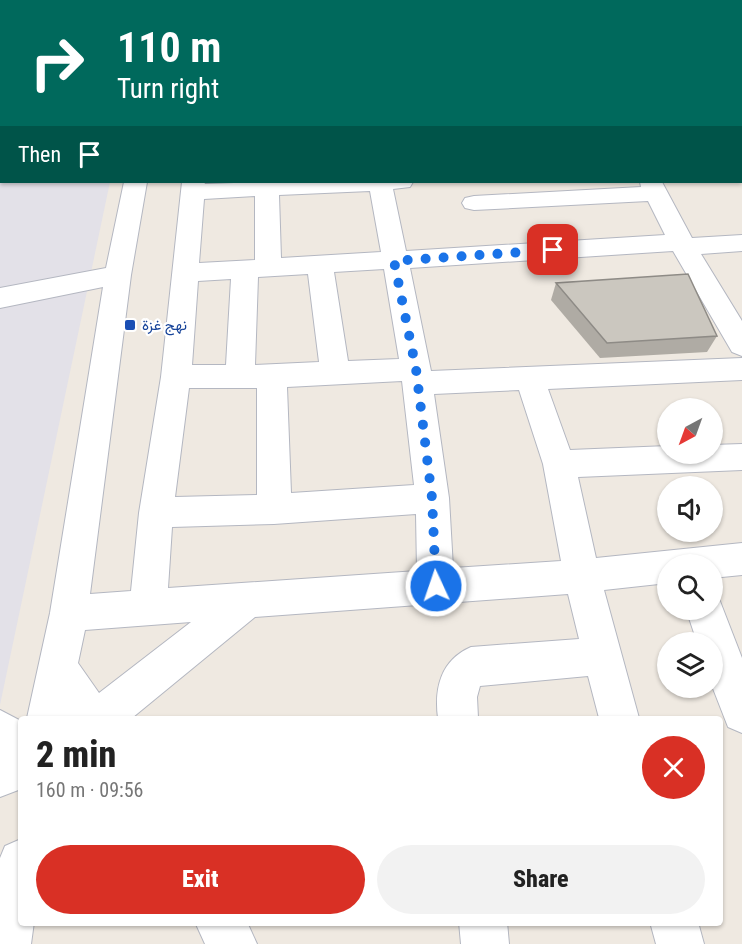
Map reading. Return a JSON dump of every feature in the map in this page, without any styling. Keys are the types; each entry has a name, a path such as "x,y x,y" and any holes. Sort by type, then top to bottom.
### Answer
{"street":[{"path":"47,716 69,614 118,275 135,183"},
{"path":"148,609 156,513 176,377 192,187 267,189 371,183"},
{"path":"388,183 394,261 417,376 432,498 436,586"},
{"path":"186,273 394,261 479,219 504,191 654,187 683,244 742,345"},
{"path":"240,376 267,189"},
{"path":"479,219 683,244 742,243"},
{"path":"320,265 335,373"},
{"path":"0,298 118,275"},
{"path":"176,377 335,373 530,379 742,369"},
{"path":"272,376 274,509"},
{"path":"530,379 559,464 582,576 618,716"},
{"path":"559,464 742,457"},
{"path":"156,513 274,509 432,498"},
{"path":"723,561 742,559"},
{"path":"69,614 582,576 657,567"},
{"path":"103,716 245,602"},
{"path":"709,620 742,713"},
{"path":"458,716 456,703 460,681 471,667 602,656"},
{"path":"57,667 91,716"},
{"path":"0,731 18,745"},
{"path":"0,776 18,768"},
{"path":"7,944 18,880"},
{"path":"222,926 233,944"},
{"path":"483,926 485,944"},
{"path":"675,926 680,944"}],"shaded area":[{"path":"0,183 110,183 0,705"}],"building":[{"path":"688,274 717,336 607,343 556,283"}],"place":[{"name":"نهج غزة","path":"130,325"}],"route":[{"path":"436,586 432,498 416,369 394,261 553,250"}]}
